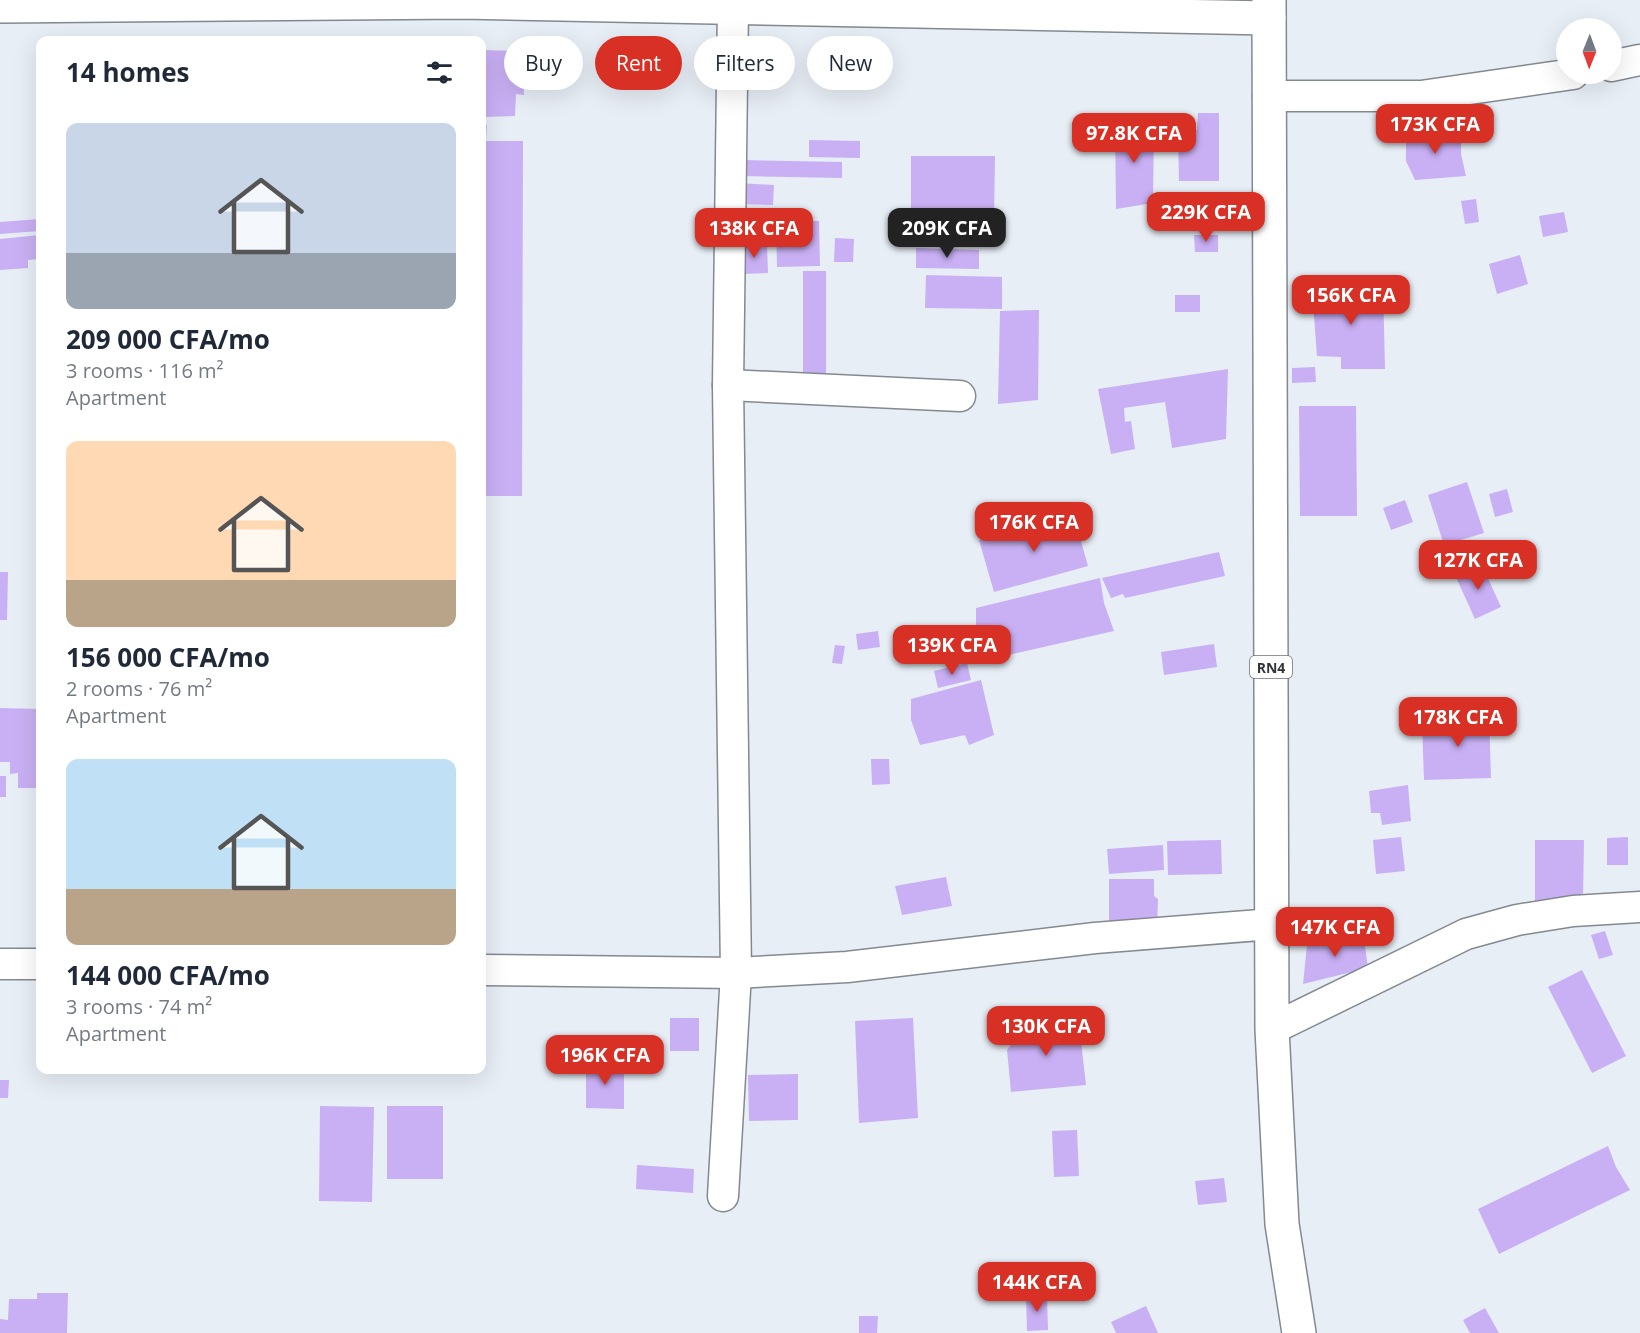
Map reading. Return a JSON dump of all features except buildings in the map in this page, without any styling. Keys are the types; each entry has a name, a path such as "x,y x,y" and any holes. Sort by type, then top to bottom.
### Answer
{"main road":[{"path":"0,6 212,1 462,2 733,7 1269,9"},
{"name":"RN4","path":"1269,9 1272,1029 1282,1224 1299,1333"}],"street":[{"path":"723,1196 736,973 728,385 733,7"},
{"path":"1622,64 1640,60"},
{"path":"1268,96 1422,96 1556,76"},
{"path":"728,385 960,396"},
{"path":"1272,1029 1466,934 1539,917 1640,907"},
{"path":"486,969 736,973 848,967 1095,938 1273,924"},
{"path":"0,964 36,964"}]}
